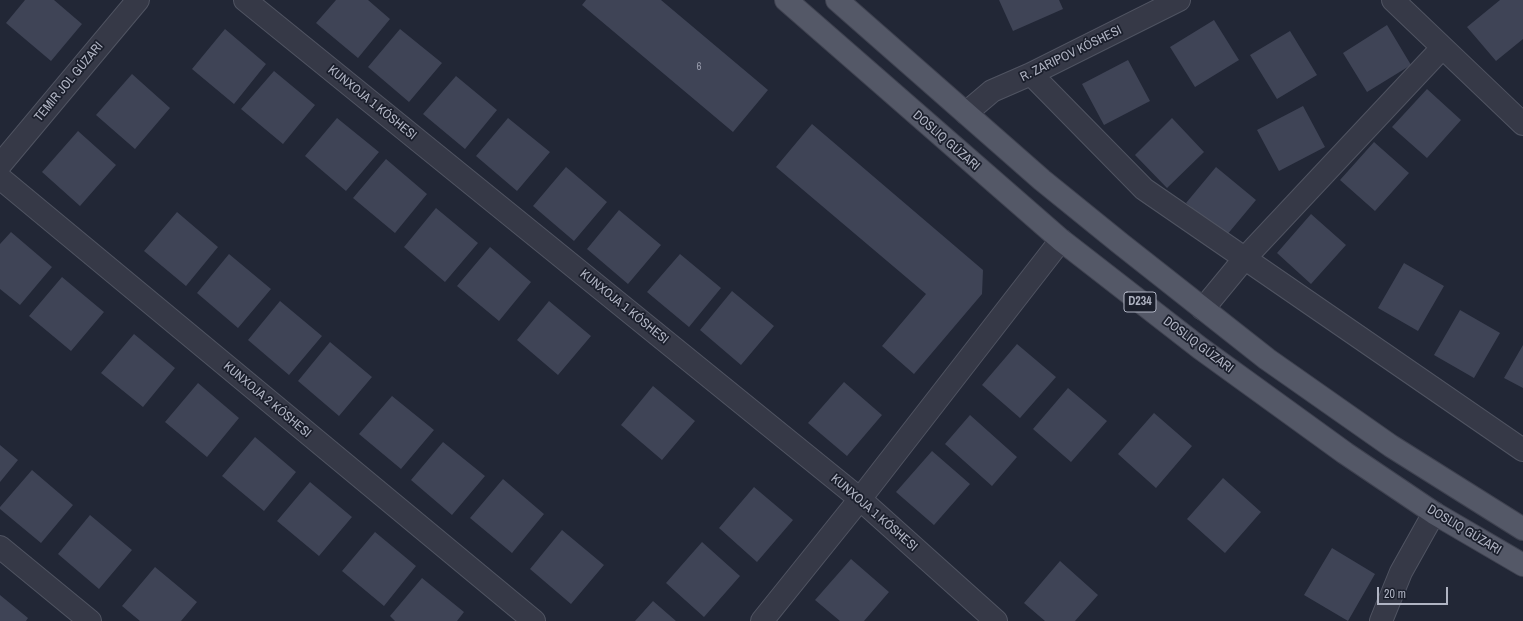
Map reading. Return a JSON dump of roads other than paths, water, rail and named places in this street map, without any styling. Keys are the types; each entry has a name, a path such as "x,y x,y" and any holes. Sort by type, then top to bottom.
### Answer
{"main road":[{"name":"D234","path":"786,0 1060,240 1225,366 1344,453 1434,513 1523,565"},
{"name":"D234","path":"837,0 1054,190 1267,359 1391,446 1523,530"}],"street":[{"path":"0,165 138,0"},
{"name":"KUNXOJA 1 KÓSHESI","path":"245,0 860,499 996,621"},
{"name":"R. ZARIPOV KÓSHESI","path":"966,113 992,91 1030,74 1179,0"},
{"path":"1393,0 1523,124"},
{"path":"1204,309 1245,258 1442,48"},
{"path":"1030,74 1144,189 1523,450"},
{"name":"KUNXOJA 2 KÓSHESI","path":"0,178 534,621"},
{"path":"762,621 860,499 1060,240"},
{"path":"1381,621 1401,572 1434,513"},
{"path":"0,547 90,621"}]}
